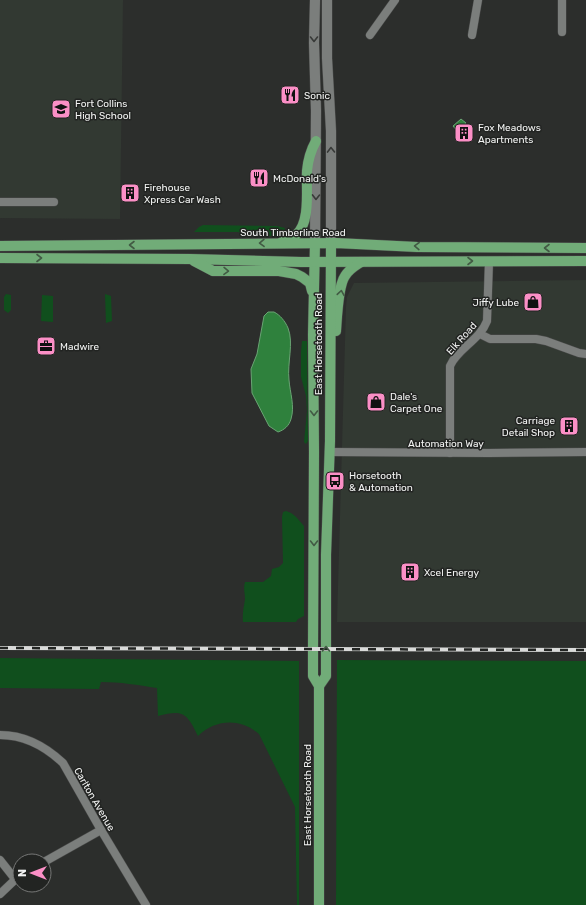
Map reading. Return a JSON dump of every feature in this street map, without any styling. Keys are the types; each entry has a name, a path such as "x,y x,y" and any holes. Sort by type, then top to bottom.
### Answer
{"main road":[{"name":"East Horsetooth Road","path":"315,0 316,141 314,262 313,676 319,686 319,905"},
{"name":"East Horsetooth Road","path":"319,686 326,676 326,555 330,383 331,131 327,58 327,0"},
{"path":"280,243 296,235 300,231 304,221 307,209 307,171 311,151 316,141"},
{"name":"South Timberline Road","path":"0,246 331,243 417,246 586,248"},
{"path":"0,258 190,259 314,262 586,261"},
{"path":"190,259 213,271 279,271 296,274 310,283 314,300"},
{"path":"330,383 335,348 338,306 343,279 352,268 362,262"}],"street":[{"path":"370,35 395,0"},
{"path":"472,35 478,0"},
{"path":"562,0 562,32"},
{"path":"0,202 54,202"},
{"name":"Elk Road","path":"450,453 450,366 455,358 484,329 487,320 489,261"},
{"path":"480,334 490,339 536,339 586,354"},
{"name":"Automation Way","path":"329,452 586,452"},
{"name":"Carlton Avenue","path":"0,735 20,737 32,741 55,755 64,766 143,904"},
{"path":"52,858 101,830"},
{"path":"0,860 12,871"},
{"path":"0,894 12,883"}],"shaded area":[{"name":"Fort Collins High School","path":"0,0 123,0 120,219 0,218"},
{"path":"461,119 466,123 457,131 453,126"},
{"path":"203,225 277,226 285,228 284,231 278,236 237,232 194,232"},
{"path":"586,280 586,622 337,622 346,307 347,297 354,283"},
{"path":"6,294 11,295 11,310 8,313 4,310 4,297"},
{"path":"105,294 111,296 112,321 106,323"},
{"path":"42,295 53,296 53,322 41,321"},
{"path":"268,312 274,312 282,318 290,334 289,374 292,414 288,426 278,432 269,426 252,393 251,369 257,354 264,316"},
{"path":"302,341 307,341 308,441 306,444 304,442 307,411 306,396 301,377"},
{"path":"286,511 294,515 304,526 304,616 296,622 243,622 245,582 263,582 271,576 272,569 279,567 283,563 282,517 283,512"},
{"path":"0,658 299,661 299,905 297,905 295,807 259,734 244,725 228,723 212,726 198,736 191,722 179,713 158,716 157,688 122,683 101,682 99,689 0,688"},
{"path":"337,660 586,661 586,905 336,905"}],"railway":[{"path":"0,648 586,650"}],"place":[{"name":"Sonic","path":"290,95"},
{"name":"Fort Collins High School","path":"61,109"},
{"name":"Fox Meadows Apartments","path":"464,133"},
{"name":"McDonald's","path":"259,178"},
{"name":"Firehouse Xpress Car Wash","path":"130,193"},
{"name":"Jiffy Lube","path":"533,302"},
{"name":"Madwire","path":"46,346"},
{"name":"Dale's Carpet One","path":"376,402"},
{"name":"Carriage Detail Shop","path":"569,426"},
{"name":"Horsetooth & Automation","path":"335,481"},
{"name":"Xcel Energy","path":"410,572"}]}
